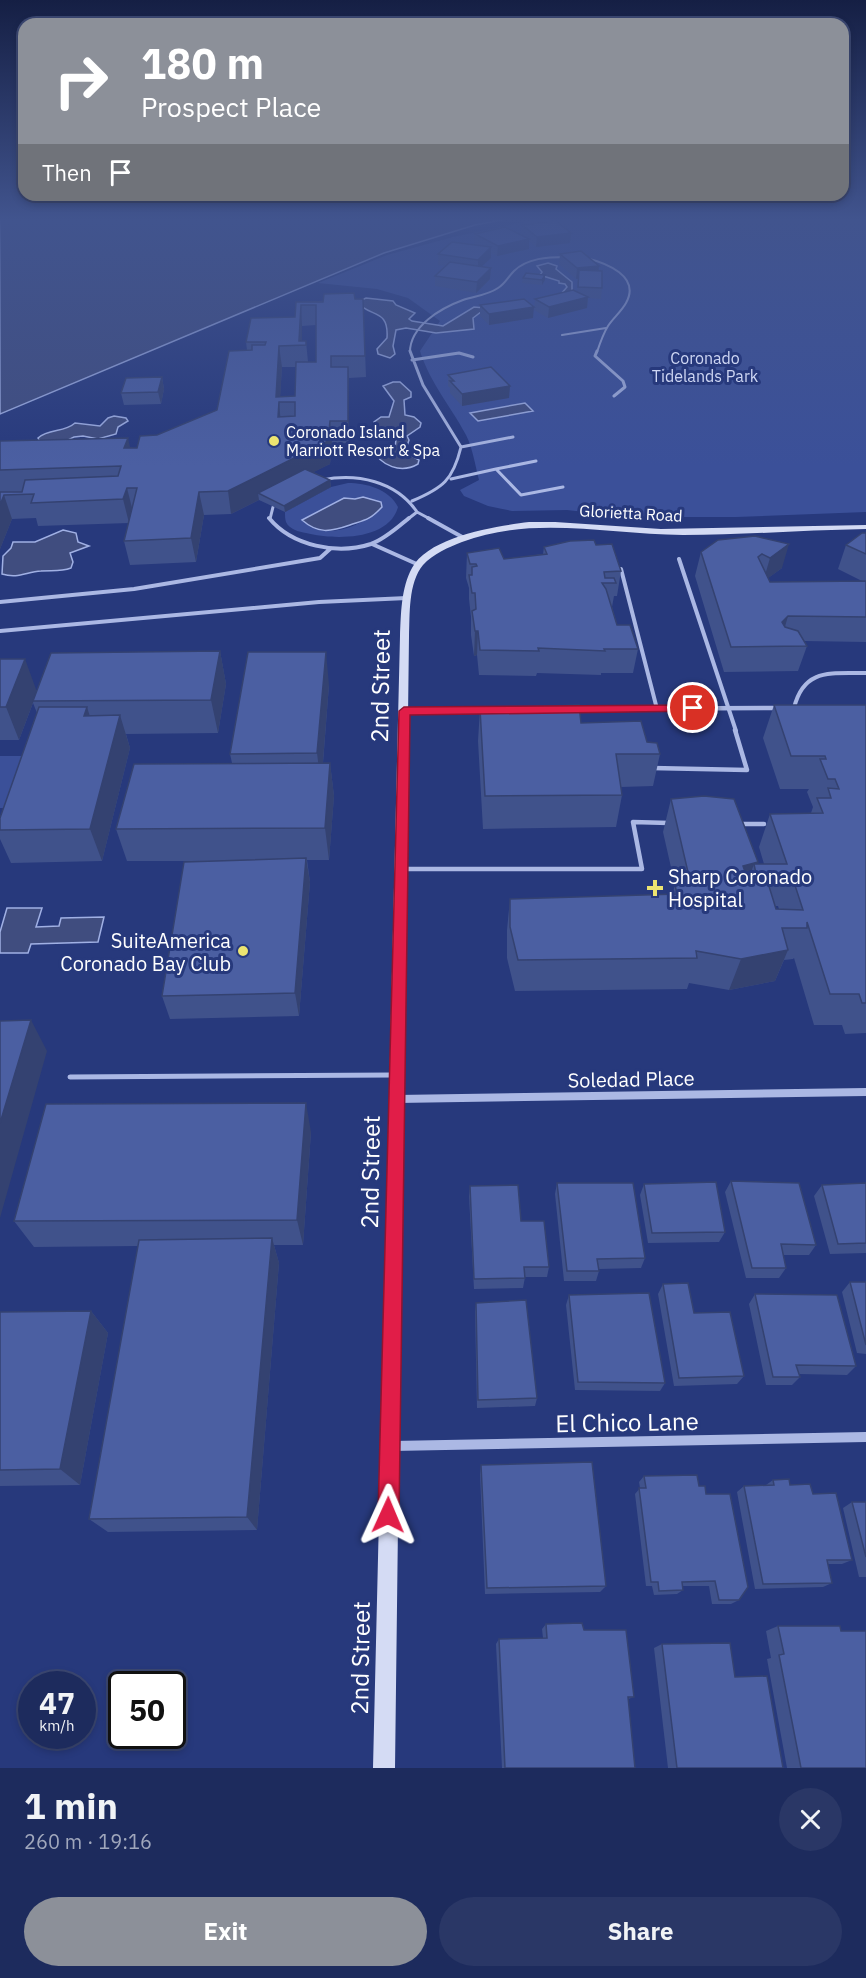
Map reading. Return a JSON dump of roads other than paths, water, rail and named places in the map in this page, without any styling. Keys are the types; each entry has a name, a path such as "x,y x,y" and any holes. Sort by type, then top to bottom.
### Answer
{"main road":[{"name":"Glorietta Road","path":"411,577 418,565 441,549 464,538 495,529 533,523 561,523 661,532 866,527"},
{"name":"2nd Street","path":"384,1768 404,711 407,598 411,577"}],"street":[{"path":"566,709 802,708"},
{"path":"404,711 498,710"},
{"name":"Soledad Place","path":"397,1099 866,1092"},
{"name":"El Chico Lane","path":"390,1446 866,1437"}],"lane":[{"path":"451,479 461,447 412,360 410,349 413,337 430,319 452,304 460,302"},
{"path":"614,396 625,387 623,381 595,356 606,328 628,302"},
{"path":"562,336 606,328"},
{"path":"412,360 459,352 473,357"},
{"path":"461,447 513,437"},
{"path":"412,501 438,490 451,479 536,461"},
{"path":"496,469 521,495 562,487"},
{"path":"319,481 334,476 359,477 383,485 412,501 417,512 464,538"},
{"path":"273,507 269,518 275,527 288,536 330,549 372,544 417,512"},
{"path":"372,544 418,565"},
{"path":"0,602 134,589 320,558 330,549"},
{"path":"647,768 747,770 729,708 679,559"},
{"path":"621,569 657,709"},
{"path":"0,631 308,603 407,598"},
{"path":"794,708 796,693 803,682 819,675 866,673"},
{"path":"402,870 642,869 633,822 681,823"},
{"path":"728,824 764,824"},
{"path":"70,1077 397,1075"}],"place":[{"name":"Coronado Island Marriott Resort & Spa","path":"274,441"},
{"name":"Sharp Coronado Hospital","path":"655,888"},
{"name":"SuiteAmerica Coronado Bay Club","path":"243,951"}],"park label":[{"name":"Coronado Tidelands Park","path":"705,367"}]}
